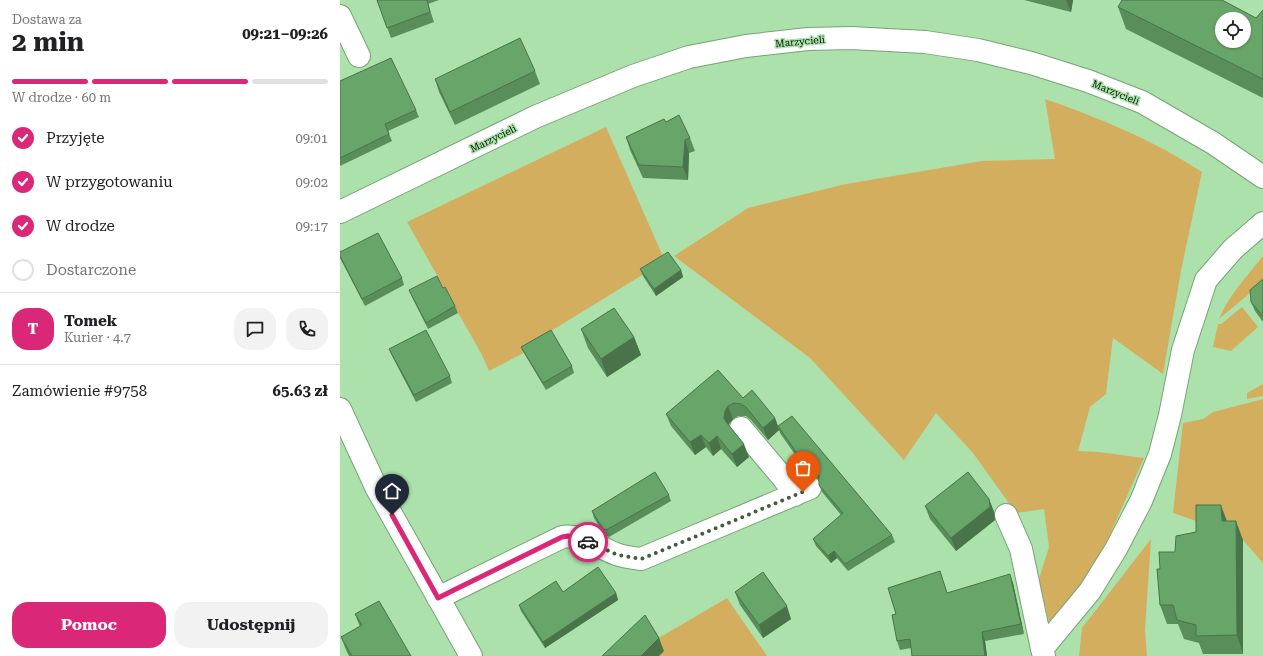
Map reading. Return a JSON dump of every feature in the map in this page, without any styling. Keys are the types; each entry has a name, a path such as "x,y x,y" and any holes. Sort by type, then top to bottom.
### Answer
{"street":[{"path":"340,16 359,56"},
{"name":"Marzycieli","path":"340,212 534,117 633,76 689,57 746,46 808,39 865,38 925,42 978,50 1031,63 1088,81 1142,102 1213,143 1263,178"},
{"path":"1043,653 1090,591 1116,549 1141,501 1160,454 1170,415 1183,350 1206,280 1233,249 1263,223"},
{"path":"340,409 376,487 471,656"},
{"path":"438,598 562,537 568,536 580,538 618,555 641,559 803,492 784,479 741,428"},
{"path":"1006,515 1021,549 1043,653"}],"shaded area":[{"path":"1045,99 1126,131 1165,150 1202,172 1181,271 1163,374 1113,338 1106,394 1090,407 1078,451 1099,452 1144,458 1099,559 1050,626 1039,579 1049,547 1044,509 1016,513 973,453 936,413 904,460 810,358 674,256 748,208 846,184 982,161 1055,159"},
{"path":"606,127 665,261 551,331 554,337 489,371 482,355 407,222"},
{"path":"1263,256 1263,282 1219,319 1233,294"},
{"path":"1242,307 1258,327 1231,351 1213,347 1218,324 1221,324"},
{"path":"1263,384 1263,396 1247,399 1247,393"},
{"path":"1263,399 1263,563 1243,540 1229,540 1202,523 1173,513 1183,423 1203,419 1213,412"},
{"path":"1151,539 1145,630 1147,656 1079,656 1082,628"},
{"path":"727,598 767,656 659,656 657,639"}],"building":[{"path":"377,0 427,0 430,12 387,28"},
{"path":"1122,0 1222,0 1245,12 1215,12 1215,48 1251,48 1251,15 1256,18 1263,10 1263,79 1118,7"},
{"path":"520,38 535,71 450,112 435,79"},
{"path":"391,58 416,110 385,124 389,134 340,158 340,81"},
{"path":"679,115 690,138 685,140 683,167 639,165 626,137 664,119 666,122"},
{"path":"378,233 402,278 362,299 340,256 340,252"},
{"path":"668,252 681,270 654,289 640,269"},
{"path":"437,276 443,288 445,287 455,306 426,323 409,290"},
{"path":"1263,279 1263,316 1251,302 1250,290"},
{"path":"614,308 634,337 601,359 581,329"},
{"path":"426,330 450,376 414,395 389,349"},
{"path":"551,330 572,366 543,383 521,347"},
{"path":"718,370 743,398 752,390 775,418 763,428 746,407 741,404 734,403 728,406 725,411 724,418 744,444 732,454 717,436 709,443 701,435 690,442 666,414"},
{"path":"792,416 892,535 845,564 834,551 828,556 813,539 843,513 819,485 819,476 815,471 808,469 778,426"},
{"path":"655,472 669,495 606,530 603,529 592,511"},
{"path":"968,472 989,499 990,507 951,538 925,506"},
{"path":"1196,505 1221,505 1222,521 1236,521 1237,635 1196,636 1196,625 1177,620 1173,605 1160,605 1157,569 1160,569 1159,552 1175,552 1176,536 1196,532"},
{"path":"598,567 616,593 543,642 519,605 556,581 563,592"},
{"path":"940,571 947,593 1010,574 1021,624 982,632 985,656 912,656 910,639 897,641 892,615 896,614 888,588"},
{"path":"763,572 787,606 759,625 735,592"},
{"path":"379,601 411,656 352,656 341,637 362,625 355,614"},
{"path":"645,615 659,638 641,656 602,656"}],"way so far":[{"path":"588,542 618,555 641,559 803,492"}],"route":[{"path":"392,515 438,598 562,537 568,536 580,538 588,542"}]}
